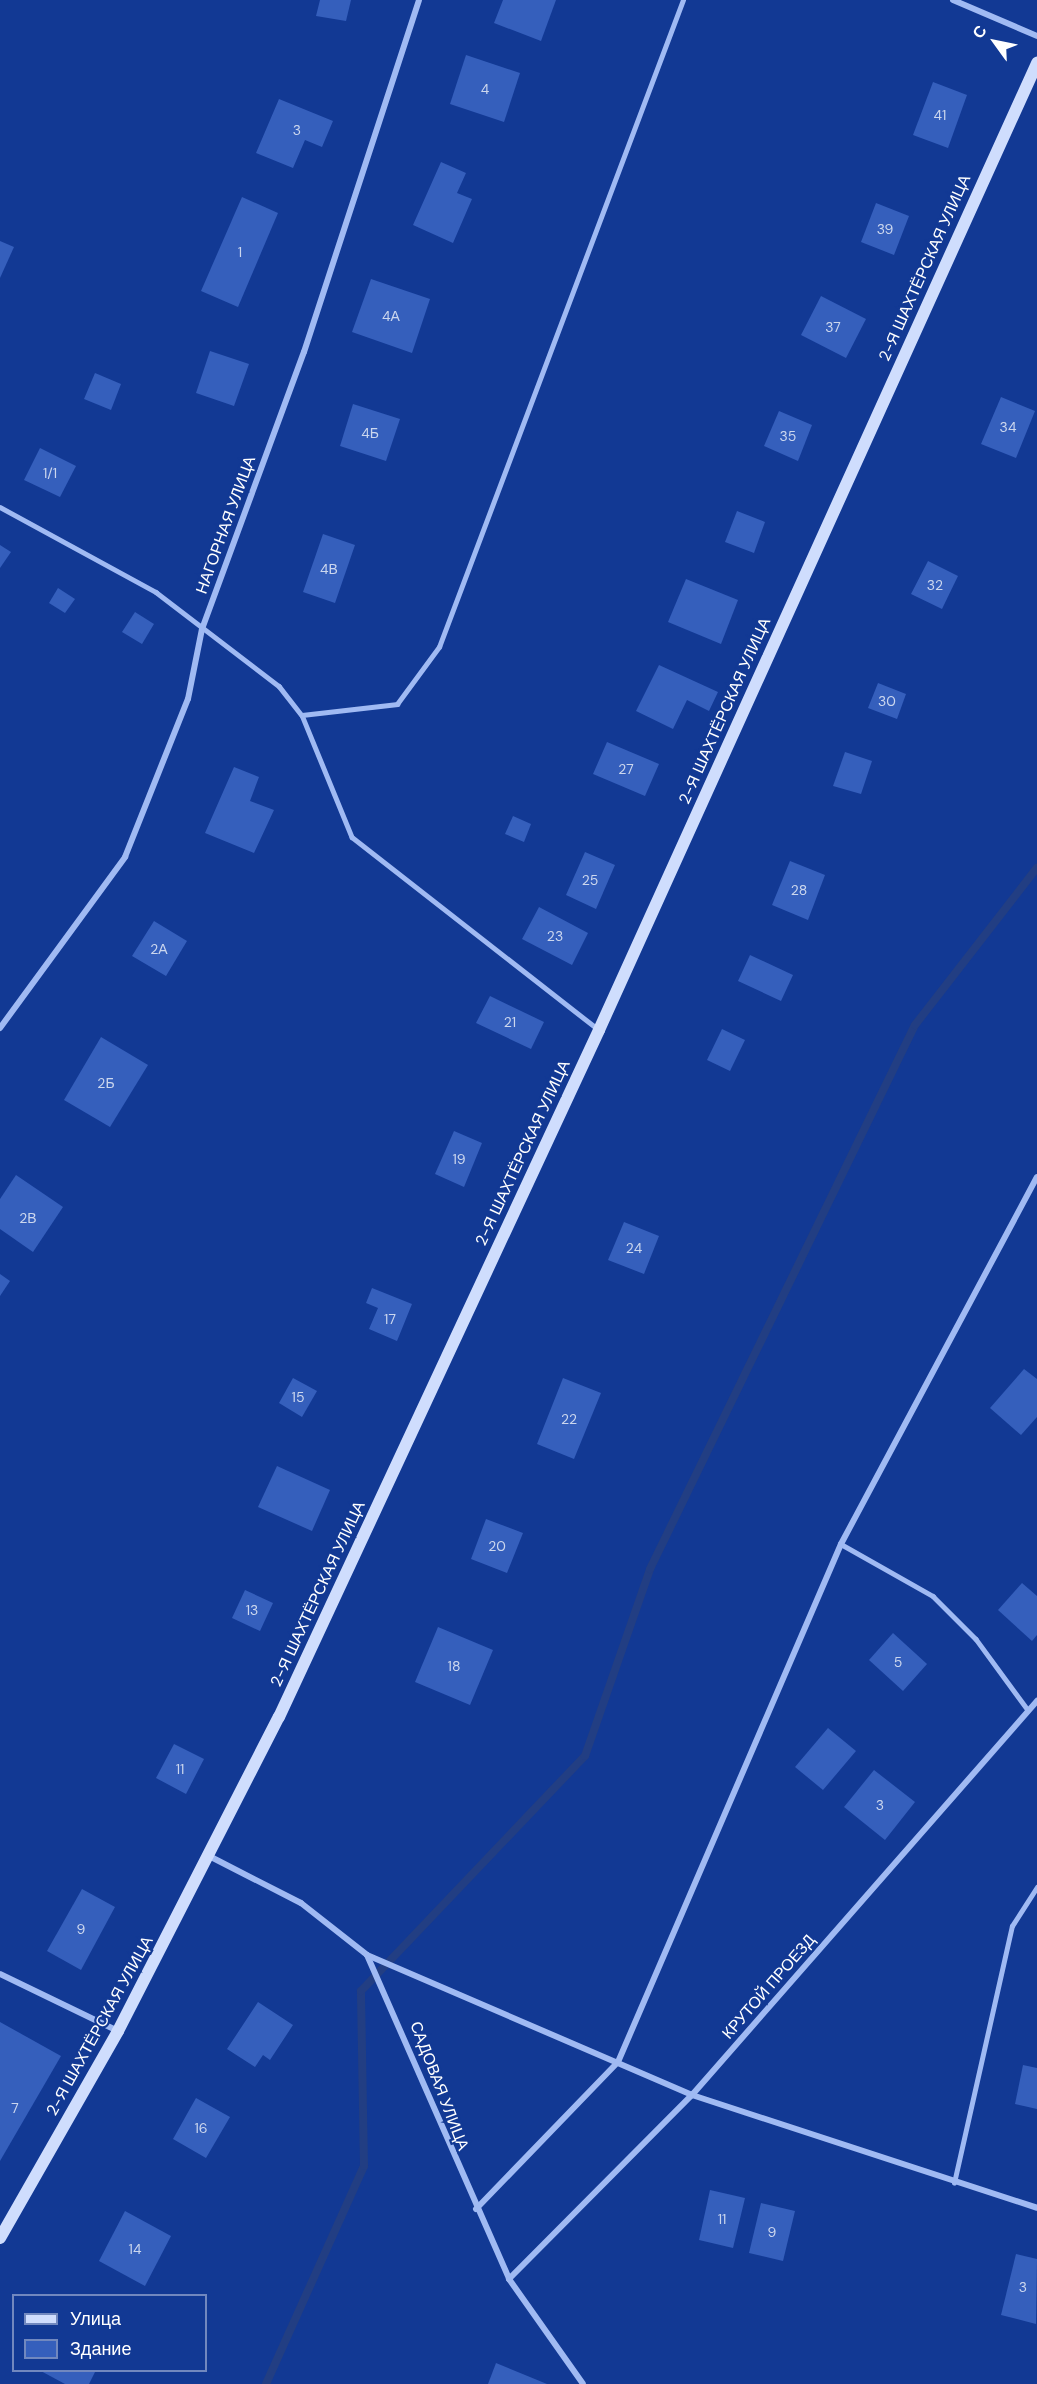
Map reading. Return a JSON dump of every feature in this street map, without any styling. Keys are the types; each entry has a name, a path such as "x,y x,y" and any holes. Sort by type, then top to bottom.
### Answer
{"main road":[{"name":"2-Я ШАХТЁРСКАЯ УЛИЦА","path":"0,2238 118,2031 211,1857 599,1030 1037,63"}],"street":[{"name":"НАГОРНАЯ УЛИЦА","path":"0,1028 125,856 188,699 202,628 304,352 419,0"},
{"path":"953,0 1037,36"},
{"path":"476,2209 618,2062 841,1544 1037,1177"},
{"name":"КРУТОЙ ПРОЕЗД","path":"509,2279 692,2095 1037,1701"},
{"name":"САДОВАЯ УЛИЦА","path":"211,1857 301,1903 367,1955 476,2209 509,2279 583,2384"},
{"path":"367,1955 692,2095 954,2183 1037,2208"},
{"path":"0,1974 118,2031"}],"lane":[{"path":"302,715 397,704 440,647 683,0"},
{"path":"0,507 156,592 279,686 302,715 352,837 599,1030"},
{"path":"841,1544 933,1596 976,1639 1028,1710"},
{"path":"954,2183 1012,1926 1037,1887"}],"building":[{"path":"320,0 351,0 346,21 316,16"},
{"path":"503,0 556,0 541,41 494,23"},
{"path":"466,55 520,73 504,122 450,104"},
{"path":"933,82 967,95 948,148 913,135"},
{"path":"279,99 333,121 322,147 305,140 293,168 256,153"},
{"path":"441,162 466,173 457,193 472,199 453,243 413,225"},
{"path":"242,197 278,213 238,307 201,291"},
{"path":"876,203 909,216 894,255 861,242"},
{"path":"0,241 14,247 0,278"},
{"path":"371,279 430,299 412,353 352,332"},
{"path":"821,296 866,319 846,358 801,335"},
{"path":"210,351 249,364 234,406 196,393"},
{"path":"95,373 121,384 111,410 84,399"},
{"path":"1001,397 1035,411 1016,458 981,444"},
{"path":"353,404 400,419 386,461 340,446"},
{"path":"779,411 812,425 798,461 764,446"},
{"path":"40,448 76,466 60,497 24,480"},
{"path":"737,511 765,522 754,553 725,542"},
{"path":"323,534 355,545 335,603 303,592"},
{"path":"0,545 11,552 0,568"},
{"path":"928,561 958,576 942,609 911,594"},
{"path":"686,579 738,600 721,644 668,622"},
{"path":"58,588 75,599 65,613 49,603"},
{"path":"135,612 154,624 142,644 122,632"},
{"path":"659,665 718,692 709,711 687,700 673,729 636,711"},
{"path":"878,683 906,694 897,719 868,708"},
{"path":"607,742 659,764 645,796 593,774"},
{"path":"845,752 872,761 861,794 833,786"},
{"path":"234,767 259,777 250,801 274,810 254,853 205,833"},
{"path":"513,816 531,824 524,842 505,834"},
{"path":"585,852 615,865 596,909 566,895"},
{"path":"790,861 825,875 808,920 772,905"},
{"path":"539,907 588,933 572,965 522,939"},
{"path":"154,921 187,941 166,976 132,956"},
{"path":"750,955 793,975 781,1001 738,981"},
{"path":"490,996 544,1022 531,1049 476,1023"},
{"path":"722,1029 745,1040 730,1071 707,1060"},
{"path":"101,1037 148,1065 110,1127 64,1100"},
{"path":"454,1131 482,1143 464,1187 435,1174"},
{"path":"16,1175 63,1207 33,1252 0,1229 0,1199"},
{"path":"624,1222 659,1236 644,1274 608,1260"},
{"path":"0,1274 10,1281 0,1296"},
{"path":"372,1288 412,1304 397,1341 369,1329 378,1308 366,1303"},
{"path":"1024,1369 1037,1379 1037,1417 1021,1435 990,1408"},
{"path":"293,1378 317,1391 302,1417 279,1403"},
{"path":"563,1378 601,1393 574,1459 537,1444"},
{"path":"277,1466 330,1490 312,1531 258,1507"},
{"path":"486,1519 523,1533 507,1573 471,1559"},
{"path":"1022,1583 1037,1596 1037,1635 1032,1641 998,1610"},
{"path":"245,1590 273,1603 260,1631 232,1618"},
{"path":"438,1627 493,1650 470,1705 415,1682"},
{"path":"893,1633 927,1664 903,1691 869,1660"},
{"path":"828,1728 856,1751 823,1790 795,1767"},
{"path":"174,1744 204,1759 186,1794 156,1778"},
{"path":"874,1770 915,1802 885,1840 844,1807"},
{"path":"82,1889 115,1907 81,1970 47,1951"},
{"path":"258,2002 293,2025 270,2060 263,2055 255,2067 227,2049"},
{"path":"0,2022 61,2056 0,2161"},
{"path":"1023,2065 1037,2068 1037,2109 1015,2104"},
{"path":"196,2098 230,2117 206,2158 173,2139"},
{"path":"710,2190 745,2198 733,2248 699,2240"},
{"path":"761,2203 795,2211 783,2261 749,2253"},
{"path":"125,2211 171,2236 145,2286 99,2261"},
{"path":"1016,2254 1037,2259 1036,2324 1001,2315"},
{"path":"496,2363 547,2384 488,2384"},
{"path":"43,2372 95,2372 89,2384 65,2384"}],"waterway":[{"path":"266,2384 364,2166 361,1991 585,1756 650,1569 915,1025 1037,868"}]}
